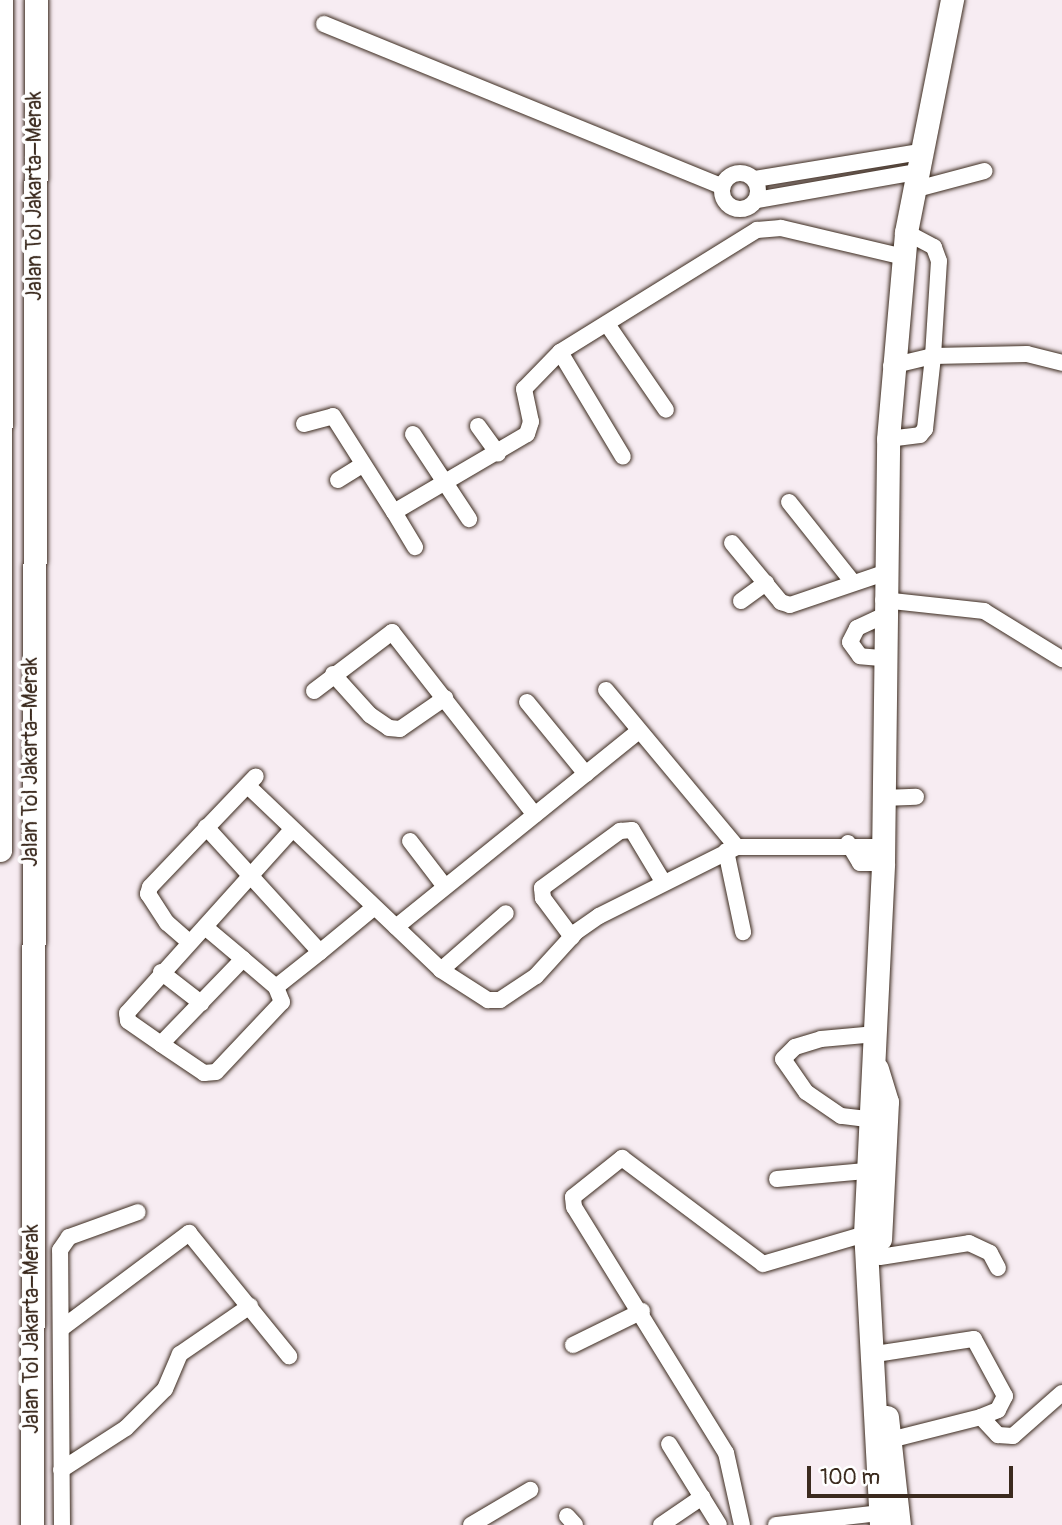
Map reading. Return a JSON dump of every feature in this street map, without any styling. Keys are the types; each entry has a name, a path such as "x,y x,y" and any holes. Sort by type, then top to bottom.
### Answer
{"highway":[{"name":"Jalan Tol Jakarta–Merak","path":"0,850 1,0"},
{"name":"Jalan Tol Jakarta–Merak","path":"32,1525 36,0"},
{"path":"886,1521 864,1234 867,1119 875,1064 883,855 881,659 891,366 906,232 916,171 952,0"},
{"path":"875,1064 887,1102 880,1257 882,1353 890,1440 886,1521"}],"street":[{"path":"324,24 721,186"},
{"path":"916,171 757,200 747,209 733,209 723,200 721,186 729,175 743,172 755,178 916,171 985,171"},
{"path":"755,178 757,200"},
{"path":"394,512 498,454 527,434 531,422 524,389 560,352 770,227 904,257"},
{"path":"888,439 920,435 925,429 933,356 939,261 934,247 906,232"},
{"path":"607,324 666,410"},
{"path":"560,352 623,457"},
{"path":"891,366 933,356 1027,354 1062,363"},
{"path":"304,424 333,416 415,547"},
{"path":"478,426 498,454"},
{"path":"413,434 469,519"},
{"path":"338,480 362,465"},
{"path":"789,502 851,580"},
{"path":"732,543 765,583 790,604 851,580 884,573"},
{"path":"741,601 765,583"},
{"path":"881,659 860,656 850,642 857,628 883,608 984,611 1062,659"},
{"path":"314,691 391,632 535,815"},
{"path":"333,674 370,715 389,728 400,729 445,698"},
{"path":"606,690 731,849 743,933"},
{"path":"527,702 586,774"},
{"path":"396,927 443,884 535,815 639,731"},
{"path":"188,941 167,923 148,894 206,827 253,782 292,830 372,909 396,927 440,970 474,995 500,1000 555,960 572,937 662,880 731,849 848,843 860,863 883,855"},
{"path":"883,798 916,797"},
{"path":"206,827 320,952"},
{"path":"205,927 276,987 282,1002 216,1072 204,1073 128,1021 127,1013 188,941 205,927 292,830"},
{"path":"572,937 543,898 542,888 620,831 632,830 662,880"},
{"path":"410,841 443,884"},
{"path":"276,987 372,909"},
{"path":"440,970 506,913"},
{"path":"161,1044 243,959"},
{"path":"161,972 201,1003"},
{"path":"867,1119 841,1116 806,1092 783,1059 795,1046 821,1039 876,1034"},
{"path":"742,1525 726,1454 642,1311 572,1204 622,1158 763,1264 864,1234"},
{"path":"777,1179 866,1171"},
{"path":"62,1525 62,1246 69,1237 138,1212"},
{"path":"62,1328 189,1233 289,1356"},
{"path":"880,1257 969,1243 990,1253 998,1268"},
{"path":"61,1470 126,1428 165,1389 180,1354 250,1306"},
{"path":"573,1345 642,1311"},
{"path":"882,1353 974,1339 1005,1396 998,1410 981,1417 890,1440"},
{"path":"981,1417 998,1435 1013,1436 1062,1393"},
{"path":"669,1444 719,1525"},
{"path":"471,1525 530,1490"},
{"path":"661,1525 702,1497"},
{"path":"776,1525 886,1521"}]}
